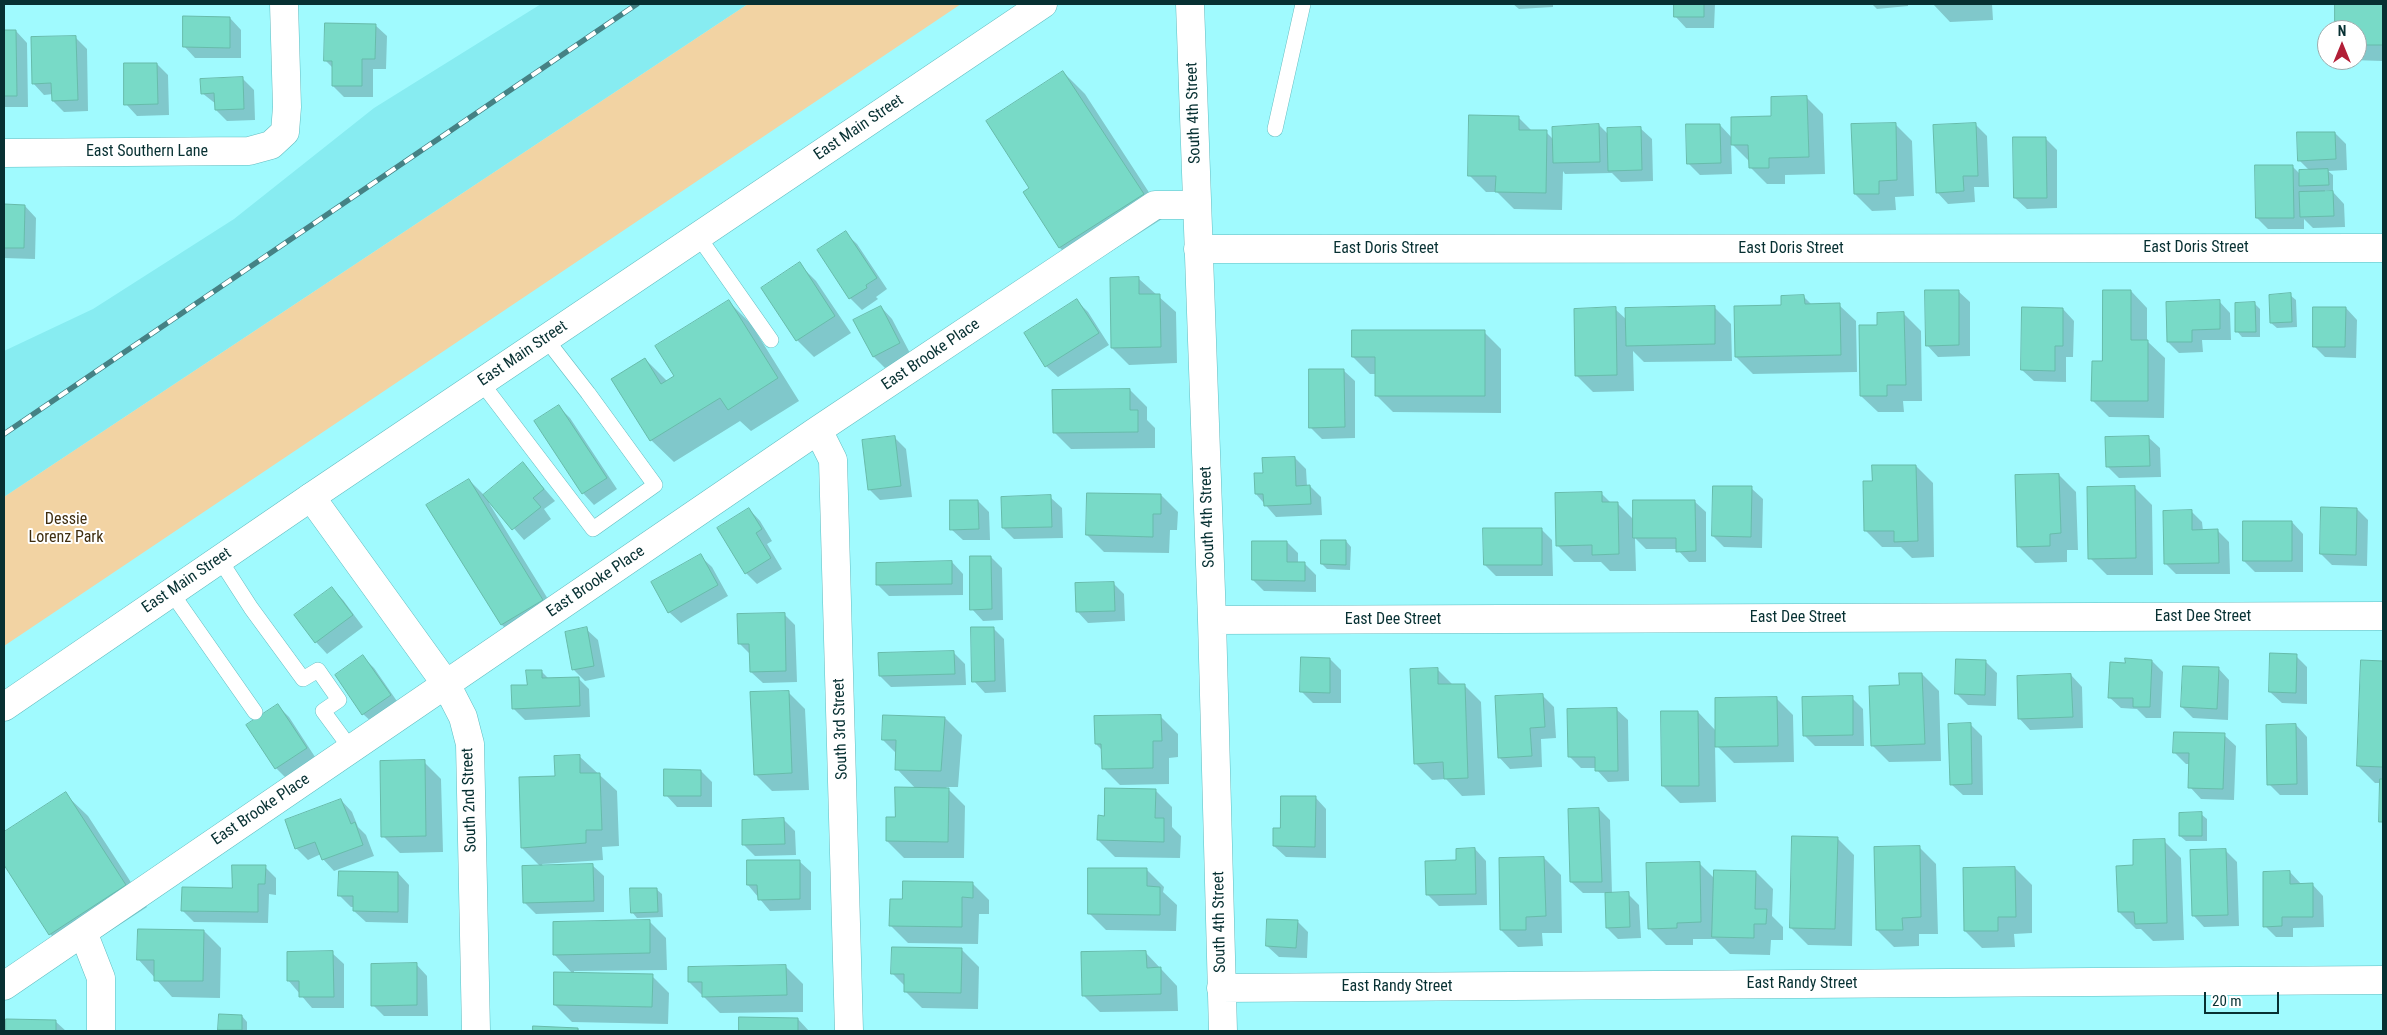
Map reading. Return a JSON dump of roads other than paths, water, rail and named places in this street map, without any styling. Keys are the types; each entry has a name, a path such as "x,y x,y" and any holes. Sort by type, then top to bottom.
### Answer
{"street":[{"name":"East Southern Lane","path":"4,153 249,152 271,145 284,132 287,106 284,4"},
{"name":"East Main Street","path":"4,707 311,497 1043,4"},
{"name":"South 4th Street","path":"1190,4 1212,620 1222,1031"},
{"name":"East Brooke Place","path":"4,986 818,430 1155,206 1197,206"},
{"name":"East Doris Street","path":"1198,249 2383,248"},
{"name":"South 3rd Street","path":"818,430 833,460 849,1031"},
{"name":"South 2nd Street","path":"311,497 446,684 463,717 470,744 476,1031"},
{"name":"East Dee Street","path":"1212,620 2383,616"},
{"path":"83,932 100,978 102,1031"},
{"name":"East Randy Street","path":"1222,988 2383,980"}],"lane":[{"path":"1275,129 1303,4"},
{"path":"698,236 771,340"},
{"path":"481,382 593,529 655,485 546,339"},
{"path":"220,560 251,608 303,679 318,670 339,700 323,711 351,749"},
{"path":"172,592 255,712"}],"railway":[{"path":"4,434 637,4"}],"park label":[{"name":"Dessie Lorenz Park","path":"66,529"}]}
